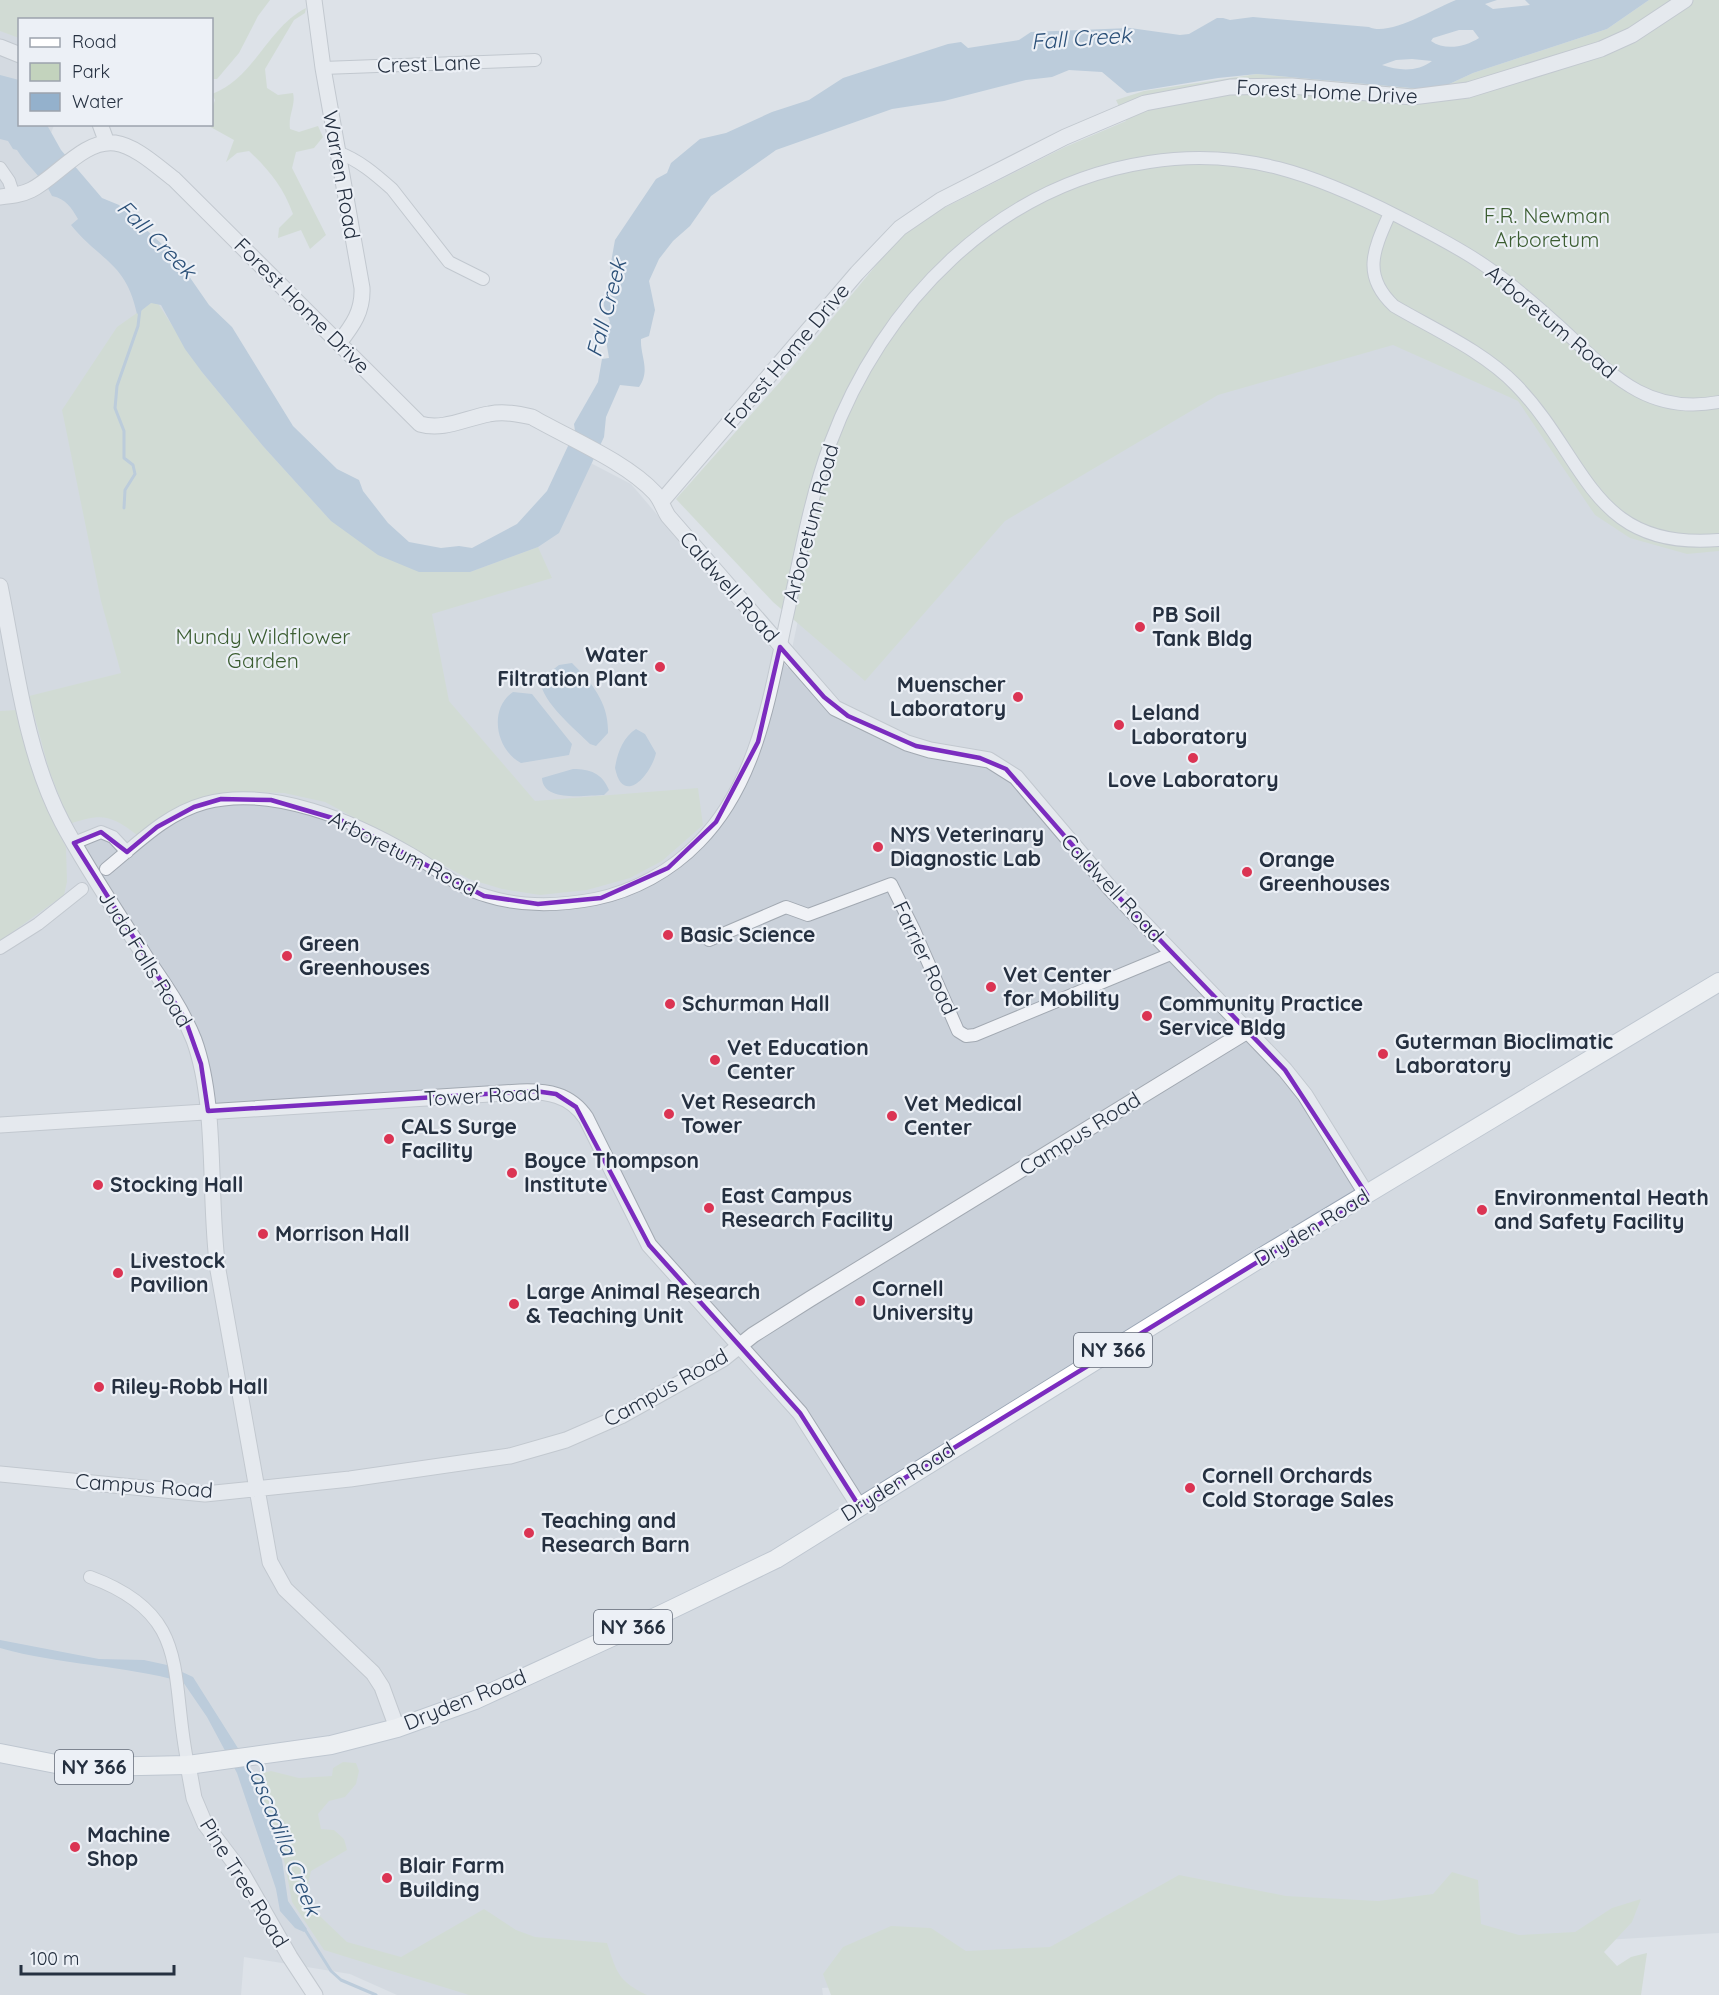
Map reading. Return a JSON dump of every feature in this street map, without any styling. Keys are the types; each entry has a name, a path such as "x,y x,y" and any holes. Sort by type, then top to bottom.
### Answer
{"main road":[{"name":"Dryden Road","path":"0,1753 56,1764 93,1767 188,1765 331,1745 397,1728 475,1700 776,1559 859,1506 1719,982"}],"street":[{"name":"Warren Road","path":"314,0 323,68 362,297 357,320 339,343"},
{"name":"Forest Home Drive","path":"107,143 117,143 136,152 174,179 323,331 339,343 420,424 437,427 501,412 532,417 620,467 641,481 662,501 857,273 900,228 941,200 1065,137 1145,103 1230,87 1292,86 1412,97 1468,90 1601,49 1648,25 1685,0"},
{"path":"0,47 18,54"},
{"name":"Crest Lane","path":"323,68 535,60"},
{"path":"0,168 9,181 7,196 38,186 80,155 107,143 101,126"},
{"path":"337,152 358,161 392,189 449,262 483,279"},
{"name":"Arboretum Road","path":"106,869 163,823 194,807 221,800 271,800 295,804 346,822 404,849 446,877 484,896 519,903 577,902 624,891 649,880 686,855 716,822 743,775 758,742 775,682 780,647 811,506 830,446 858,382 879,345 907,306 939,270 981,232 1046,193 1080,179 1152,161 1190,159 1243,162 1296,172 1331,184 1390,213 1481,263 1529,298 1624,385 1671,404 1696,405 1719,402"},
{"path":"1390,213 1373,258 1375,280 1386,299 1483,359 1515,383 1541,414 1590,489 1615,514 1638,528 1663,538 1690,542 1719,540"},
{"name":"Caldwell Road","path":"662,501 668,516 780,647 824,697 848,716 916,746 989,760 1011,773 1074,849 1249,1030 1305,1095 1367,1196"},
{"name":"Judd Falls Road","path":"0,586 3,610 38,759 62,821 184,1019 201,1064 208,1111 213,1236 267,1545 276,1576 293,1599 353,1651 373,1673 385,1694 397,1728"},
{"path":"74,843 100,832 113,837 127,852"},
{"name":"Farrier Road","path":"709,940 786,907 808,915 891,884 915,930 958,1031 966,1036 975,1035 1173,953"},
{"path":"0,948 38,924 82,888"},
{"name":"Campus Road","path":"0,1474 205,1494 459,1465 566,1440 621,1416 723,1359 810,1299 1249,1030"},
{"name":"Tower Road","path":"0,1125 528,1092 556,1094 576,1107 586,1118 649,1245 800,1413 859,1506"},
{"path":"90,1577 138,1601 150,1611 165,1632 172,1659 188,1765"},
{"name":"Pine Tree Road","path":"188,1765 194,1798 205,1824 242,1873 290,1957 315,1995"}],"highlighted area":[{"path":"780,647 824,697 848,716 916,746 980,758 1006,769 1110,888 1285,1070 1367,1195 859,1506 800,1413 649,1245 576,1107 556,1094 535,1091 208,1111 201,1064 185,1019 74,843 101,832 127,852 157,827 194,807 221,799 271,800 346,822 484,896 538,904 601,898 668,868 716,822 758,742"}],"shaded area":[{"name":"Cornell University","path":"0,0 18,18 18,126 54,126 45,151 397,550 475,557 529,529 579,457 631,484 788,668 831,462 1185,164 1719,543 1719,1933 822,1988 823,1995 397,1995 350,1974 244,1957 241,1995 0,1995"}],"green space":[{"path":"0,0 270,0 258,16 239,53 217,79 213,79 213,18 18,18 18,38 0,31"},
{"name":"F.R. Newman Arboretum","path":"1649,0 1719,0 1719,551 1687,554 1630,538 1595,515 1518,401 1393,345 1218,395 1005,521 865,681 773,602 676,499 779,383 891,247 913,227 940,210 1065,147 1126,121 1116,100 1144,91 1257,74 1422,89 1445,86 1473,73 1607,29"},
{"path":"306,8 305,13 294,20 265,69 267,88 278,95 293,93 290,129 299,132 318,126 323,137 314,148 296,152 292,168 326,235 310,249 301,230 278,238 279,228 293,214 280,187 249,151 237,153 226,162 234,140 209,126 213,126 215,100 213,94 239,77 292,17"},
{"name":"Mundy Wildflower Garden","path":"157,302 202,372 263,446 331,521 470,572 538,547 552,578 432,614 449,701 535,801 698,788 703,825 662,861 630,878 587,890 540,895 502,889 469,879 325,802 284,793 237,792 203,797 164,815 137,835 120,823 105,818 90,818 70,824 49,770 29,696 121,673 101,601 62,410 117,327 151,303"},
{"path":"17,710 50,815 66,847 67,882 64,895 0,941 0,711"},
{"path":"343,1762 356,1763 359,1771 356,1784 345,1797 329,1801 318,1814 321,1829 334,1830 344,1839 347,1850 311,1871 306,1891 308,1904 347,1942 401,1957 484,1909 516,1930 535,1937 607,1943 620,1975 630,1985 647,1995 469,1995 324,1950 292,1902 285,1864 255,1775 271,1771 299,1778 332,1776 333,1768"},
{"path":"1452,1872 1478,1880 1481,1924 1519,1935 1575,1932 1612,1908 1641,1899 1632,1922 1604,1952 1617,1966 1631,1957 1647,1953 1641,1995 831,1995 823,1974 843,1947 891,1926 931,1928 966,1951 1050,1947 1179,1875 1286,1896 1378,1901 1433,1894"}],"water":[{"name":"Fall Creek","path":"1456,0 1497,0 1485,4 1493,9 1530,5 1525,0 1649,0 1607,29 1473,73 1445,86 1422,89 1257,74 1127,93 1102,72 1069,70 1052,77 1026,80 944,101 892,109 776,150 711,196 690,226 673,241 659,259 649,281 655,310 649,336 641,339 645,369 642,381 639,387 620,385 606,417 604,437 559,533 538,547 470,572 419,572 378,555 331,521 263,446 202,372 185,349 161,305 151,303 137,314 126,283 119,272 71,225 78,219 70,207 65,201 52,196 17,150 13,149 8,141 0,139 0,75 18,80 18,126 48,126 61,150 102,198 119,205 175,256 209,305 232,327 293,426 337,469 359,480 363,491 388,523 409,542 441,548 459,546 472,548 517,524 547,491 575,431 574,424 598,382 602,359 609,358 604,328 610,322 604,306 604,297 609,297 607,290 612,277 610,268 615,240 656,179 667,173 671,163 700,139 726,133 772,112 809,100 843,78 948,44 961,42 968,48 1019,40 1031,32 1130,28 1180,35 1189,34 1217,18 1230,20 1253,17 1378,29 1412,20","holes":["1459,30 1473,30 1479,38 1468,44 1449,47 1431,41 1433,38","1396,60 1432,61 1415,69 1382,65"]},
{"path":"572,663 598,694 606,712 608,733 596,746 590,744 559,714 545,696 542,687 541,679 559,665"},
{"path":"513,692 532,694 572,744 569,755 521,763 512,757 501,739 498,719 505,699"},
{"path":"636,729 645,734 656,753 643,778 630,786 624,785 619,779 615,768 621,746"},
{"path":"573,769 595,773 609,790 604,795 567,796 550,791 544,786 542,778"},
{"path":"0,1640 99,1659 144,1660 167,1665 193,1677 253,1772 282,1860 288,1901 307,1929 304,1932 295,1928 280,1911 276,1889 237,1773 207,1717 183,1682 138,1672 23,1654 0,1648"}],"waterway":[{"path":"124,508 125,490 135,474 133,465 124,458 124,431 115,408 117,386 138,326 140,309"},
{"name":"Cascadilla Creek","path":"304,1928 331,1971 341,1980 376,1995"}],"place":[{"name":"PB Soil Tank Bldg","path":"1140,627"},
{"name":"Water Filtration Plant","path":"660,667"},
{"name":"Muenscher Laboratory","path":"1018,697"},
{"name":"Leland Laboratory","path":"1119,725"},
{"name":"Love Laboratory","path":"1193,758"},
{"name":"NYS Veterinary Diagnostic Lab","path":"878,847"},
{"name":"Orange Greenhouses","path":"1247,872"},
{"name":"Basic Science","path":"668,935"},
{"name":"Green Greenhouses","path":"287,956"},
{"name":"Vet Center for Mobility","path":"991,987"},
{"name":"Schurman Hall","path":"670,1004"},
{"name":"Community Practice Service Bldg","path":"1147,1016"},
{"name":"Guterman Bioclimatic Laboratory","path":"1383,1054"},
{"name":"Vet Education Center","path":"715,1060"},
{"name":"Vet Research Tower","path":"669,1114"},
{"name":"Vet Medical Center","path":"892,1116"},
{"name":"CALS Surge Facility","path":"389,1139"},
{"name":"Boyce Thompson Institute","path":"512,1173"},
{"name":"Stocking Hall","path":"98,1185"},
{"name":"East Campus Research Facility","path":"709,1208"},
{"name":"Environmental Heath and Safety Facility","path":"1482,1210"},
{"name":"Morrison Hall","path":"263,1234"},
{"name":"Livestock Pavilion","path":"118,1273"},
{"name":"Cornell University","path":"860,1301"},
{"name":"Large Animal Research & Teaching Unit","path":"514,1304"},
{"name":"Riley-Robb Hall","path":"99,1387"},
{"name":"Cornell Orchards Cold Storage Sales","path":"1190,1488"},
{"name":"Teaching and Research Barn","path":"529,1533"},
{"name":"Machine Shop","path":"75,1847"},
{"name":"Blair Farm Building","path":"387,1878"}]}
